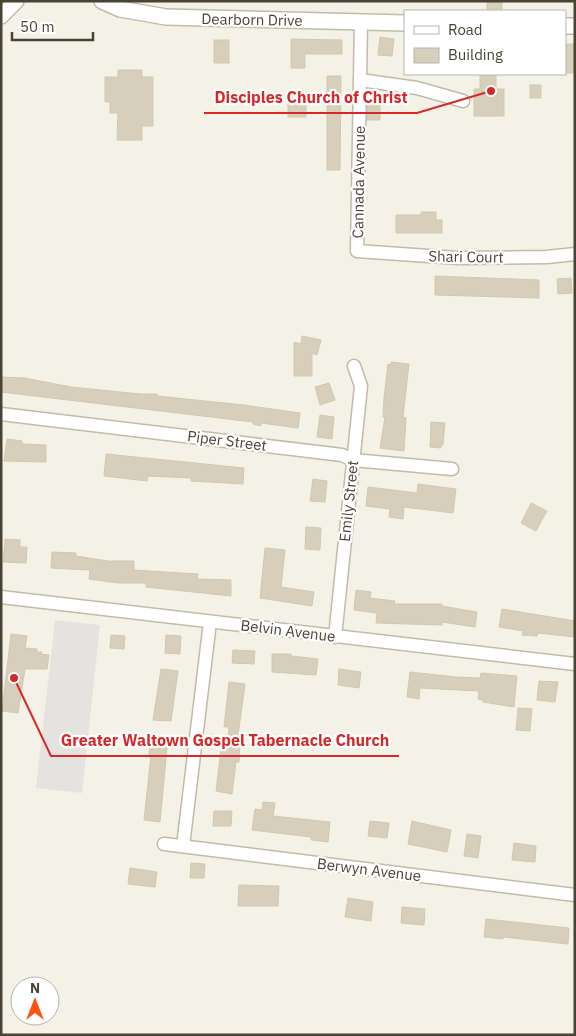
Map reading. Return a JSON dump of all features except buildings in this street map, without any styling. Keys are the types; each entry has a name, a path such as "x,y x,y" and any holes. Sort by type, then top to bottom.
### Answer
{"street":[{"path":"1,16 16,1"},
{"name":"Dearborn Drive","path":"102,1 120,9 166,17 404,23"},
{"name":"Cannada Avenue","path":"358,251 361,22"},
{"path":"360,80 417,88 463,101"},
{"name":"Shari Court","path":"358,251 458,258 547,258 575,254"},
{"name":"Emily Street","path":"335,637 361,386 354,366"},
{"name":"Piper Street","path":"1,414 332,454 353,460 452,469"},
{"name":"Belvin Avenue","path":"1,597 575,664"},
{"path":"183,846 210,622"},
{"name":"Berwyn Avenue","path":"164,844 575,895"}],"shaded area":[{"path":"55,620 100,625 82,793 36,788"}],"place":[{"name":"Disciples Church of Christ","path":"491,91"},
{"name":"Greater Waltown Gospel Tabernacle Church","path":"14,678"}]}
